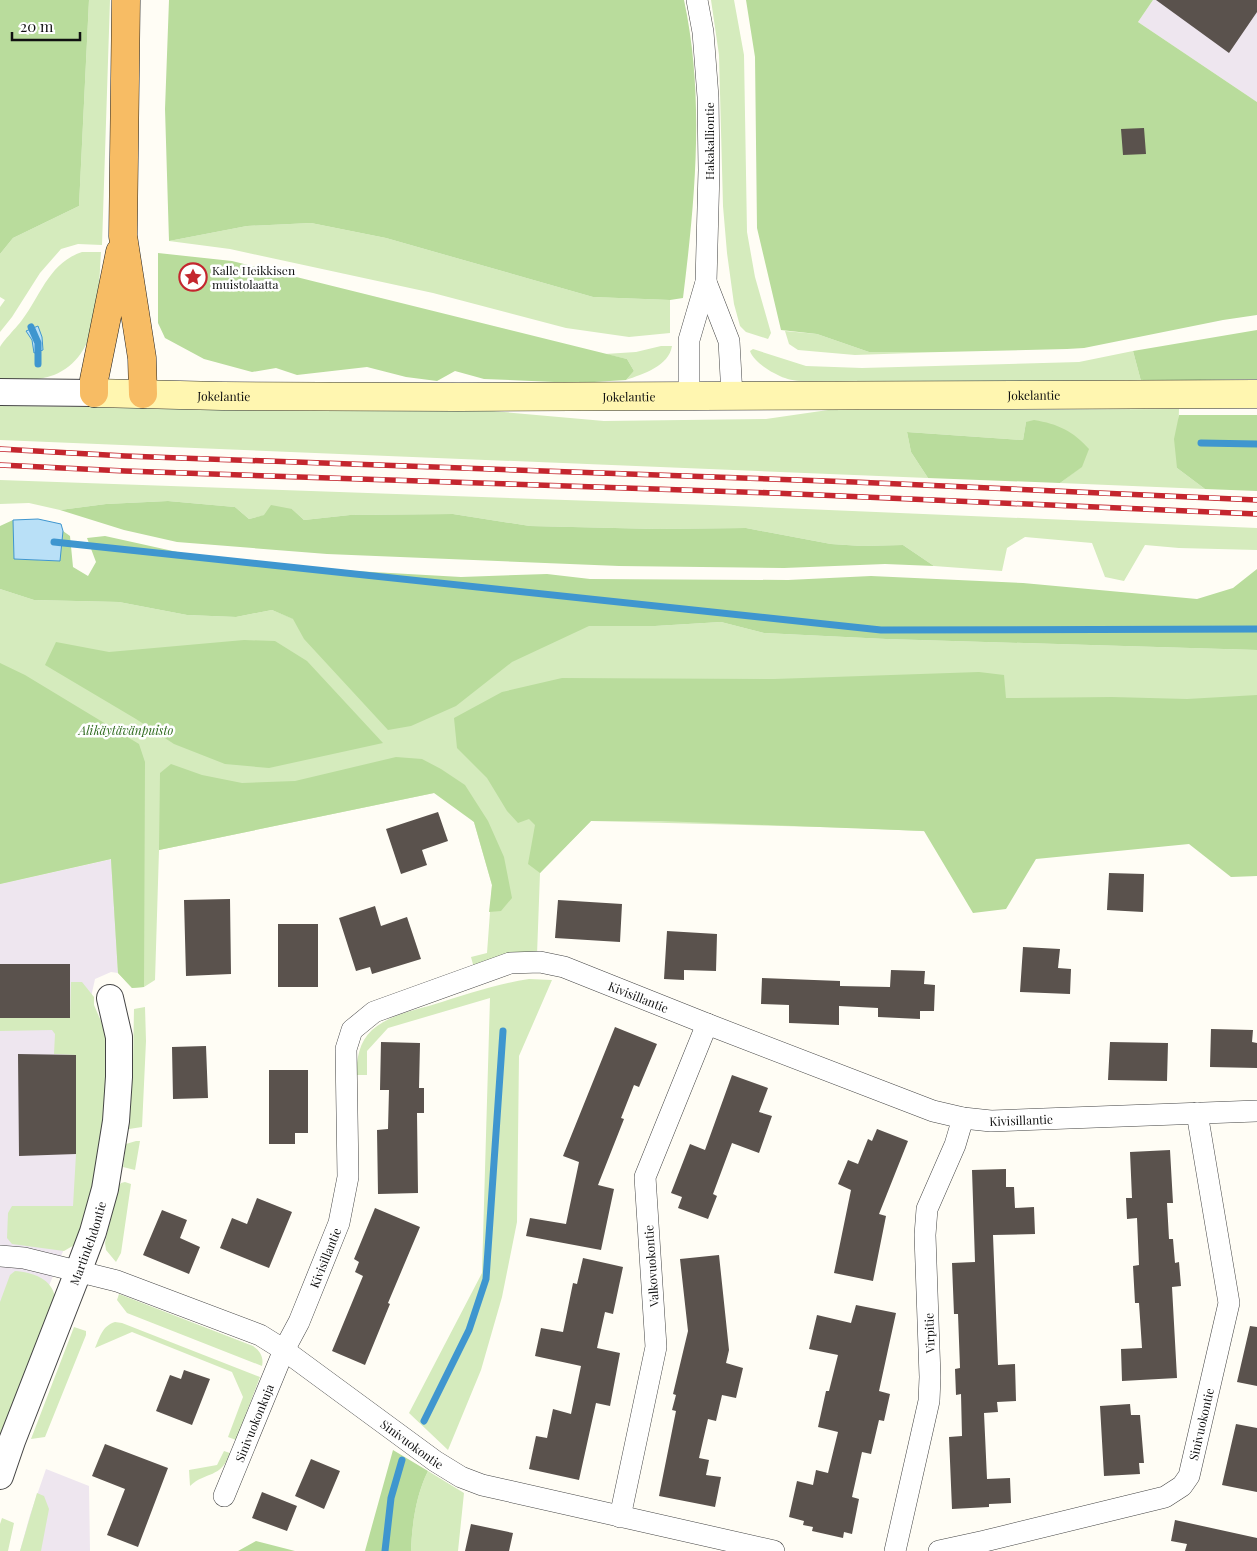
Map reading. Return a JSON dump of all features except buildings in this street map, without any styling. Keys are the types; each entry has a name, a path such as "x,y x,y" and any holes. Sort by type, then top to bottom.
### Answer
{"highway":[{"path":"126,0 123,236 142,358 143,394"},
{"path":"94,393 94,380 123,236"}],"main road":[{"name":"Jokelantie","path":"94,393 222,396 1257,394"}],"street":[{"name":"Hakakalliontie","path":"689,396 689,340 706,282 709,170 708,97 704,32 697,0"},
{"name":"Hakakalliontie","path":"706,282 729,341 732,396"},
{"name":"Jokelantie","path":"0,392 94,393"},
{"name":"Kivisillantie","path":"284,1350 299,1322 339,1223 348,1177 346,1050 352,1030 374,1012 510,963 540,962 564,967 933,1111 963,1118 991,1121 1257,1111"},
{"name":"Martinlehdontie","path":"0,1476 93,1232 105,1189 116,1121 119,1077 120,1037 110,998"},
{"name":"Valkovuokontie","path":"620,1517 656,1347 646,1177 707,1024"},
{"name":"Sinivuokontie","path":"939,1551 1164,1497 1182,1486 1189,1476 1229,1303 1197,1113"},
{"name":"Virpitie","path":"895,1551 929,1401 930,1377 925,1235 927,1210 955,1145 963,1118"},
{"name":"Sinivuokontie","path":"0,1256 24,1258 117,1281 260,1335 284,1350 461,1477 482,1485 774,1551"},
{"name":"Sinivuokonkuja","path":"224,1496 284,1350"}],"shaded area":[{"path":"1153,0 1257,0 1257,102 1138,22"},
{"path":"112,859 118,973 111,972 95,979 88,1011 75,1222 0,1414 0,884"},
{"path":"46,1469 89,1486 90,1551 20,1551"}],"green space":[{"path":"0,0 89,0 79,206 13,238 0,254"},
{"path":"89,0 110,0 102,245 78,244 61,249 40,273 12,317 0,332 0,307 5,300 0,297 0,254 13,238 79,206"},
{"path":"169,0 684,0 694,74 696,149 691,224 683,298 670,300 593,297 386,238 311,223 247,226 169,241 165,109"},
{"path":"711,0 734,0 744,55 747,232 755,277 771,333 768,339 746,332 740,326 734,304 723,206 719,55"},
{"path":"746,0 1153,0 1138,22 1257,102 1257,315 1084,348 1067,349 869,352 817,334 781,330 757,228 755,57"},
{"path":"311,223 386,238 593,297 670,300 670,333 629,337 566,328 433,293 230,249 169,241 247,226"},
{"path":"82,252 101,252 94,322 89,339 81,354 69,366 54,375 34,380 0,382 1,345 22,320 54,272 61,264"},
{"path":"158,253 232,261 627,359 634,371 626,380 578,383 484,379 455,371 437,381 406,377 367,367 297,375 276,368 252,372 204,359 165,338 158,323"},
{"path":"1257,330 1257,379 1141,381 1133,351"},
{"path":"785,331 817,334 869,352 941,352 855,355 798,350 789,344"},
{"path":"661,346 672,346 670,353 661,364 626,380 634,371 627,359 605,354 636,352"},
{"path":"753,349 806,366 862,368 1079,362 1133,351 1141,381 810,382 788,379 770,371 752,355 750,351"},
{"path":"0,406 481,410 604,421 766,419 828,410 1179,409 1177,468 1205,489 1060,483 1081,467 1026,422 1023,440 907,432 911,452 928,478 0,440"},
{"path":"1179,415 1257,415 1257,491 1205,489 1177,468 1174,439"},
{"path":"1034,420 1064,429 1077,437 1089,449 1082,467 1060,483 928,478 911,452 907,432 1023,440 1026,422"},
{"path":"0,480 710,505 1257,528 1257,550 1145,545 1124,581 1105,577 1092,543 1025,537 1007,548 1002,571 934,566 903,545 862,546 831,544 746,528 657,529 530,526 453,514 350,515 304,520 292,509 249,519 235,507 168,501 106,504 60,510 29,503 0,504"},
{"path":"168,501 235,507 249,519 264,515 271,505 292,509 304,520 350,515 453,514 530,526 657,529 746,528 831,544 862,546 903,545 934,566 885,564 784,568 619,566 327,554 177,542 124,530 60,510 106,504"},
{"path":"13,520 15,559 59,561 63,531 70,536 73,567 88,576 96,562 87,538 105,536 191,555 355,571 461,577 547,574 590,579 788,580 871,576 1023,583 1197,599 1233,588 1257,569 1257,650 886,639 764,633 721,622 655,626 589,626 512,662 456,706 411,726 388,730 304,639 293,619 272,610 236,617 187,615 119,602 34,600 0,589 0,526"},
{"name":"Alikäytävänpuisto","path":"0,589 34,600 119,602 187,615 236,617 272,610 294,619 589,626 655,626 721,622 764,633 886,639 1257,650 1257,843 1189,844 858,828 591,821 540,873 537,955 474,968 471,957 487,953 492,885 474,822 440,788 434,793 159,850 155,980 144,987 132,988 118,973 111,859 0,884"},
{"path":"244,640 275,641 307,661 383,743 269,768 225,764 174,744 45,665 56,642 109,652"},
{"path":"0,663 25,675 139,744 145,762 144,987 132,988 118,973 111,859 0,884"},
{"path":"979,672 1004,675 1006,698 1112,697 1187,699 1257,695 1257,876 1231,877 1189,844 1036,859 1006,909 973,913 924,831 661,821 591,821 540,873 528,864 535,825 529,819 518,823 507,811 487,778 457,748 454,718 502,692 562,678 774,679"},
{"path":"396,757 422,759 465,785 488,821 504,857 512,898 501,911 489,912 492,885 474,822 434,793 159,850 160,773 171,764 202,775 242,783 295,781"},
{"path":"529,979 552,980 519,1056 517,1222 502,1297 481,1370 448,1450 409,1413 482,1273 490,998 388,1028 367,1051 367,1075 356,1075 358,1056 361,1045 372,1030 393,1017 480,990"},
{"path":"71,982 82,982 94,997 94,1005 110,1042 103,1139 88,1209 76,1244 64,1251 12,1244 7,1238 8,1213 12,1206 73,1206 76,1154 76,1055 54,1054 55,1034 52,1030 0,1031 0,1018 70,1018"},
{"path":"145,1007 146,1041 142,1127 129,1129 134,1009"},
{"path":"140,1141 135,1170 123,1167 126,1144"},
{"path":"121,1183 131,1184 121,1253 116,1262 106,1250 105,1243 117,1188"},
{"path":"15,1271 35,1275 46,1281 53,1291 55,1298 0,1440 0,1302 10,1275"},
{"path":"119,1294 253,1346 261,1354 262,1366 127,1313 117,1300"},
{"path":"115,1322 122,1323 260,1377 236,1440 228,1437 243,1397 232,1372 132,1332 95,1348 104,1329"},
{"path":"74,1327 86,1331 86,1335 45,1437 31,1439"},
{"path":"393,1450 428,1471 420,1490 415,1510 411,1551 365,1551"},
{"path":"224,1451 230,1453 222,1467 190,1486 189,1470 217,1465"},
{"path":"428,1471 464,1493 458,1551 411,1551 415,1510 420,1490"},
{"path":"37,1493 44,1496 49,1509 41,1551 20,1551"},
{"path":"2,1518 14,1523 8,1551 0,1551 0,1524"},
{"path":"256,1541 295,1551 238,1551"}],"water":[{"path":"38,326 42,337 43,350 34,353 32,340 26,331"},
{"path":"38,519 61,524 63,531 60,561 14,559 13,520"}],"waterway":[{"path":"31,327 38,343 38,364"},
{"path":"1201,443 1257,444"},
{"path":"54,542 881,630 1257,629"},
{"path":"424,1421 469,1330 486,1279 503,1031"},
{"path":"385,1551 391,1498 402,1460"}],"railway":[{"path":"0,449 125,456 854,482 1257,500"},
{"path":"0,465 773,493 1257,514"}],"place":[{"name":"Kalle Heikkisen muistolaatta","path":"193,277"}]}
